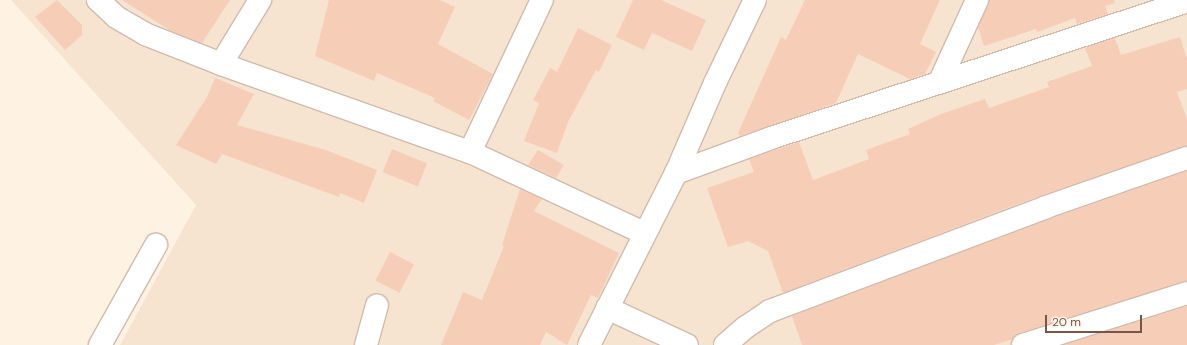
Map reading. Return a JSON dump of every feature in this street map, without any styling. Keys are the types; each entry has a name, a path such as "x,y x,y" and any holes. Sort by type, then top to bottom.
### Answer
{"street":[{"path":"98,0 116,17 144,34 221,64 470,152 644,233"},
{"path":"221,64 260,0"},
{"path":"589,345 644,233 676,173 755,0"},
{"path":"940,81 978,0"},
{"path":"676,173 771,138 940,81 1187,1"},
{"path":"470,152 534,2"},
{"path":"725,345 746,327 770,311 1046,207 1187,158"},
{"path":"100,345 156,245"},
{"path":"1024,345 1187,293"},
{"path":"366,345 377,305"},
{"path":"607,308 687,345"}],"shaded area":[{"path":"11,0 1187,0 1187,345 120,345 196,205"}],"building":[{"path":"57,0 82,25 82,35 65,50 35,17"},
{"path":"122,0 230,0 202,43 171,31"},
{"path":"329,0 440,0 455,7 438,44 493,74 469,120 433,101 435,98 377,73 374,81 315,56"},
{"path":"633,0 661,0 706,20 692,51 652,33 644,50 616,37"},
{"path":"805,0 940,0 920,44 936,52 925,74 910,79 858,54 836,103 740,136 738,133 781,37 786,40"},
{"path":"989,0 1114,0 1115,3 1105,6 1108,14 1077,24 1075,18 1037,32 1036,29 984,46 978,27"},
{"path":"578,28 612,45 599,72 596,70 568,122 557,153 524,141 539,103 533,100 550,68 557,72"},
{"path":"1180,37 1187,59 1187,89 1177,92 1187,119 1187,146 1042,195 783,293 768,251 748,241 728,247 707,188 754,172 749,159 799,142 813,180 869,159 866,150 910,134 908,129 941,114 985,99 989,108 1049,87 1047,82 1092,66 1085,48 1115,38 1121,55"},
{"path":"215,78 254,94 237,125 326,150 377,170 364,203 340,193 339,197 222,154 216,164 176,145 207,97"},
{"path":"392,149 427,163 418,186 383,172"},
{"path":"538,150 564,165 556,178 528,165"},
{"path":"1187,171 1187,281 1019,333 1013,339 994,345 802,345 792,316 1050,219"},
{"path":"520,189 542,199 534,211 619,253 598,298 591,295 567,345 546,332 540,345 441,345 463,292 482,300 504,246 502,245"},
{"path":"390,252 414,264 400,293 375,281"},
{"path":"1187,306 1187,345 1064,345"}]}
